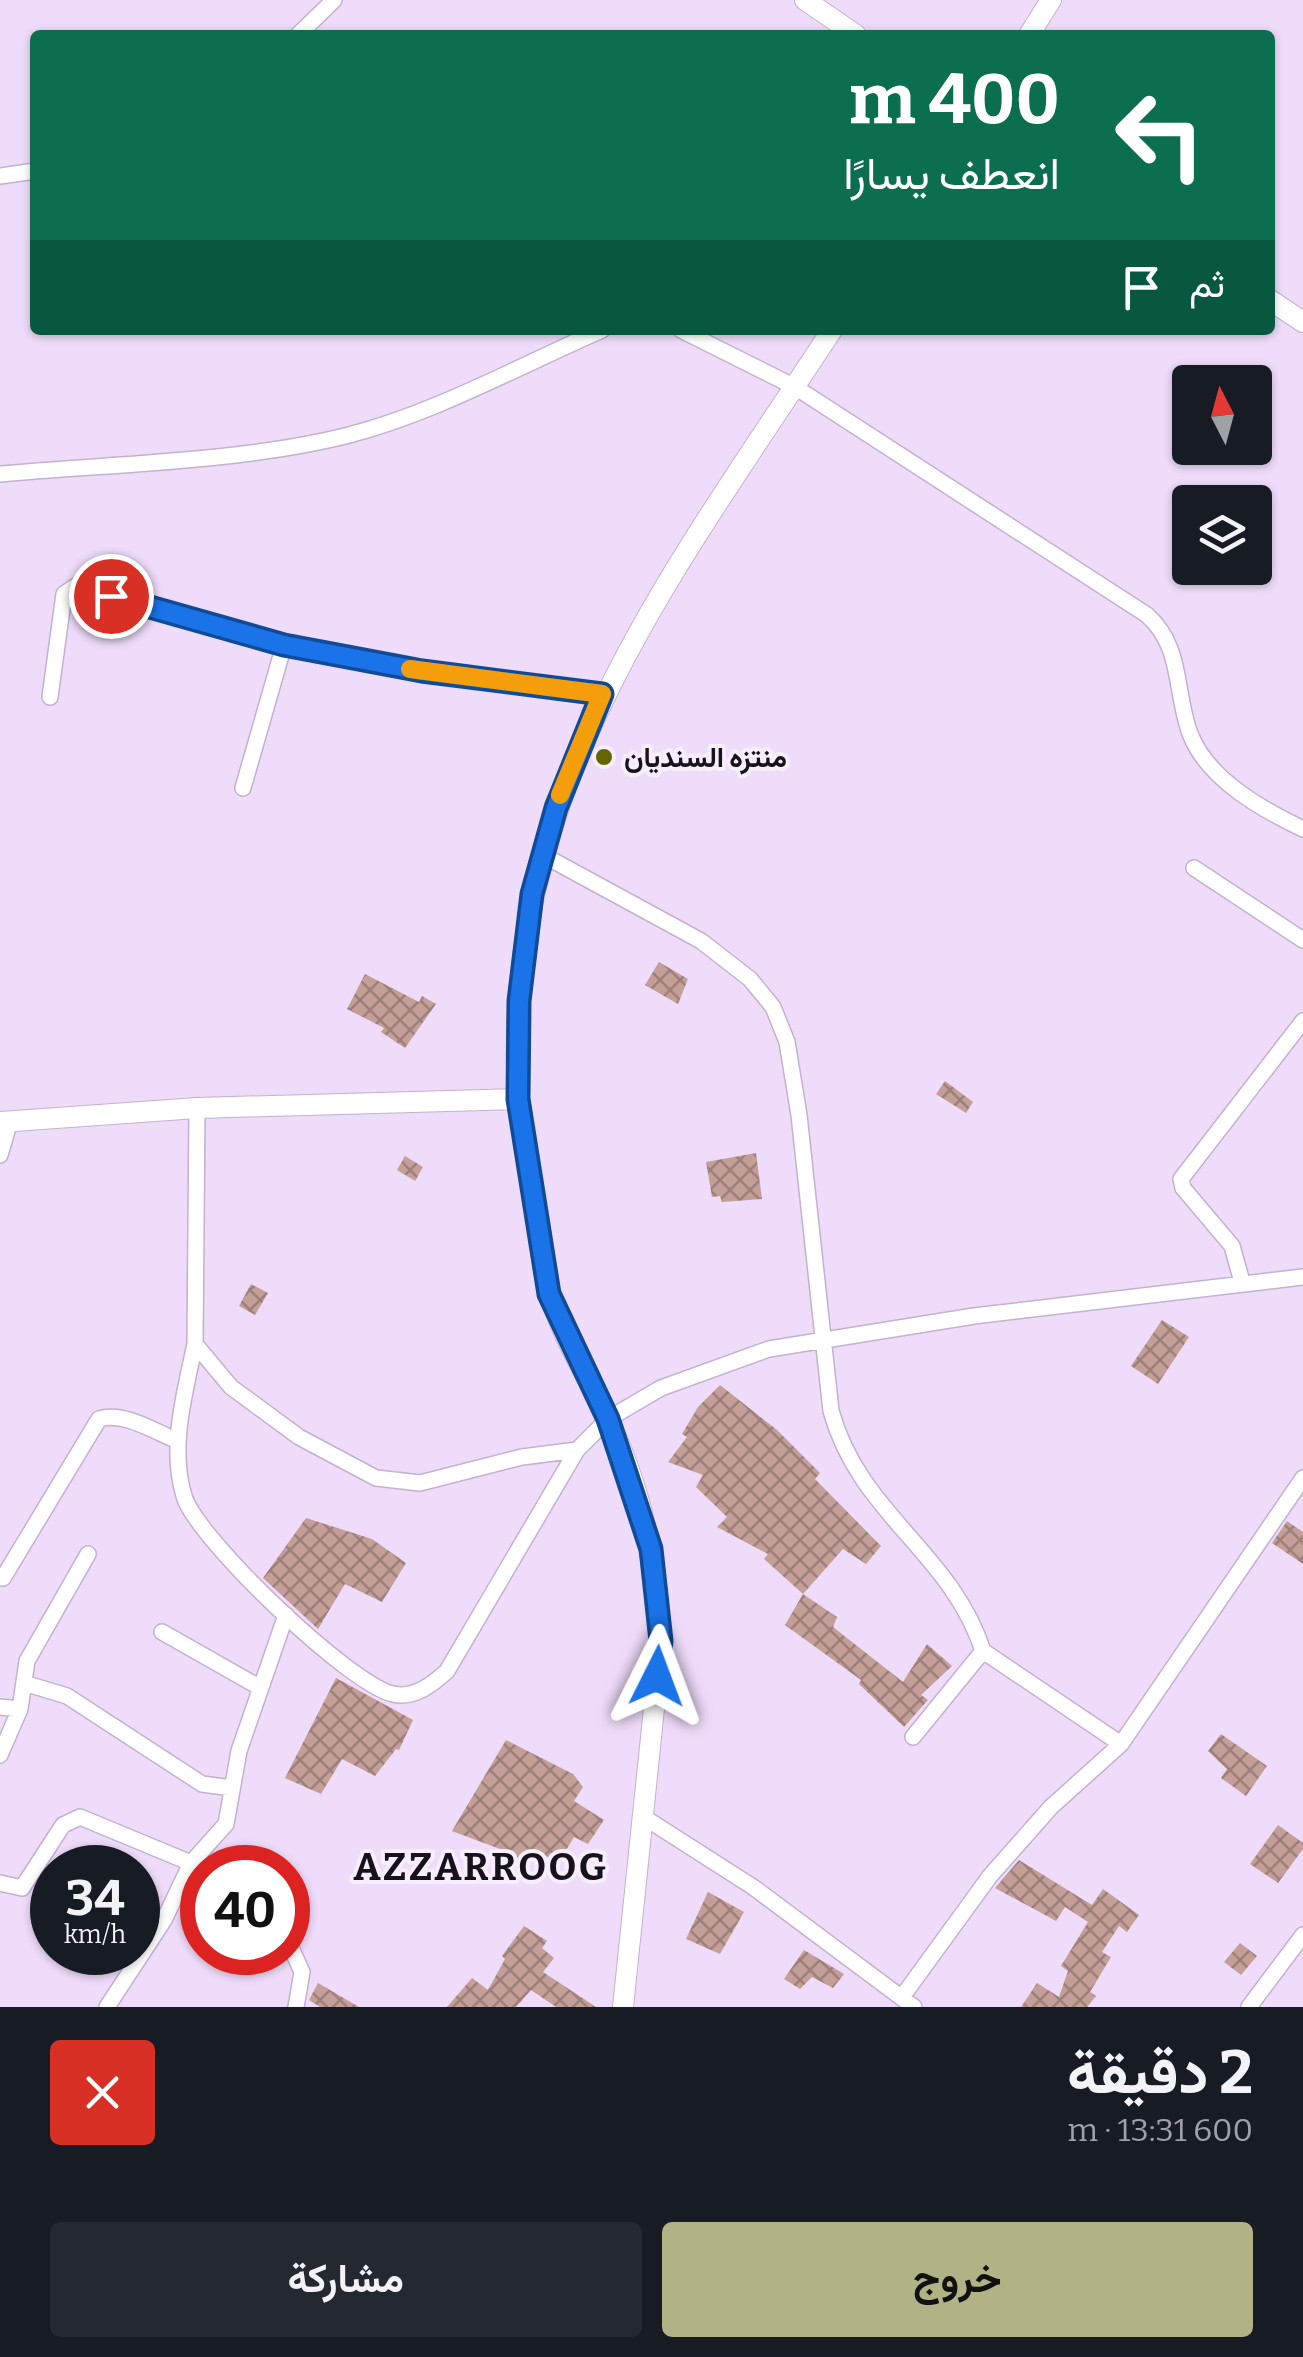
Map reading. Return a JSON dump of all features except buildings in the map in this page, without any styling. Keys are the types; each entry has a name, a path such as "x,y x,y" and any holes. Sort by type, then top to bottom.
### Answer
{"street":[{"path":"303,30 334,0"},
{"path":"805,0 849,30"},
{"path":"1032,30 1051,0"},
{"path":"0,176 30,172"},
{"path":"1275,303 1303,322"},
{"path":"0,474 254,450 346,436 438,404 591,335"},
{"path":"691,335 795,386 1159,626 1174,655 1188,724 1201,752 1251,801 1303,829"},
{"path":"623,2007 661,1641 658,1594 651,1549 608,1419 549,1294 518,1099 519,1001 541,854 602,694 829,335"},
{"path":"50,697 64,594 76,586 284,645 422,671 602,694"},
{"path":"243,788 284,645"},
{"path":"541,854 701,941 750,979 772,1006 787,1042 799,1115 831,1411 842,1449 870,1494 961,1598 982,1651 1121,1744"},
{"path":"1194,868 1303,940"},
{"path":"1242,1282 1232,1246 1182,1188 1181,1178 1303,1021"},
{"path":"0,1155 5,1122 196,1108 518,1099"},
{"path":"196,1108 195,1344 178,1441 178,1474 195,1519 235,1567 370,1684 394,1695 432,1686 447,1671 577,1450 608,1419 661,1388 721,1364 823,1338 1303,1277"},
{"path":"195,1344 232,1387 299,1437 376,1478 420,1482 522,1456 577,1450"},
{"path":"3,1578 99,1419 110,1415 123,1418 178,1441"},
{"path":"642,1816 753,1887 908,2002 990,1876 1051,1807 1121,1744 1303,1478"},
{"path":"0,1755 20,1709 27,1661 88,1554"},
{"path":"208,1845 226,1824 258,1687 286,1615"},
{"path":"162,1632 258,1687"},
{"path":"913,1737 982,1651"},
{"path":"24,1683 66,1696 202,1784 232,1788"},
{"path":"0,1706 20,1709"},
{"path":"0,1884 22,1888 63,1825 80,1817 180,1859"},
{"path":"107,2007 164,1920 180,1888"},
{"path":"1248,2007 1303,1935"},
{"path":"296,2007 301,1975"}],"slow traffic":[{"path":"410,669 602,694 560,795"}],"place":[{"name":"منتزه السنديان","path":"604,757"}],"district":[{"name":"AZZARROOG","path":"481,1867"}],"route":[{"path":"111,596 284,645 422,671 602,694 556,808 532,894 519,1001 518,1099 549,1294 608,1419 651,1549 661,1641 657,1676"}]}
